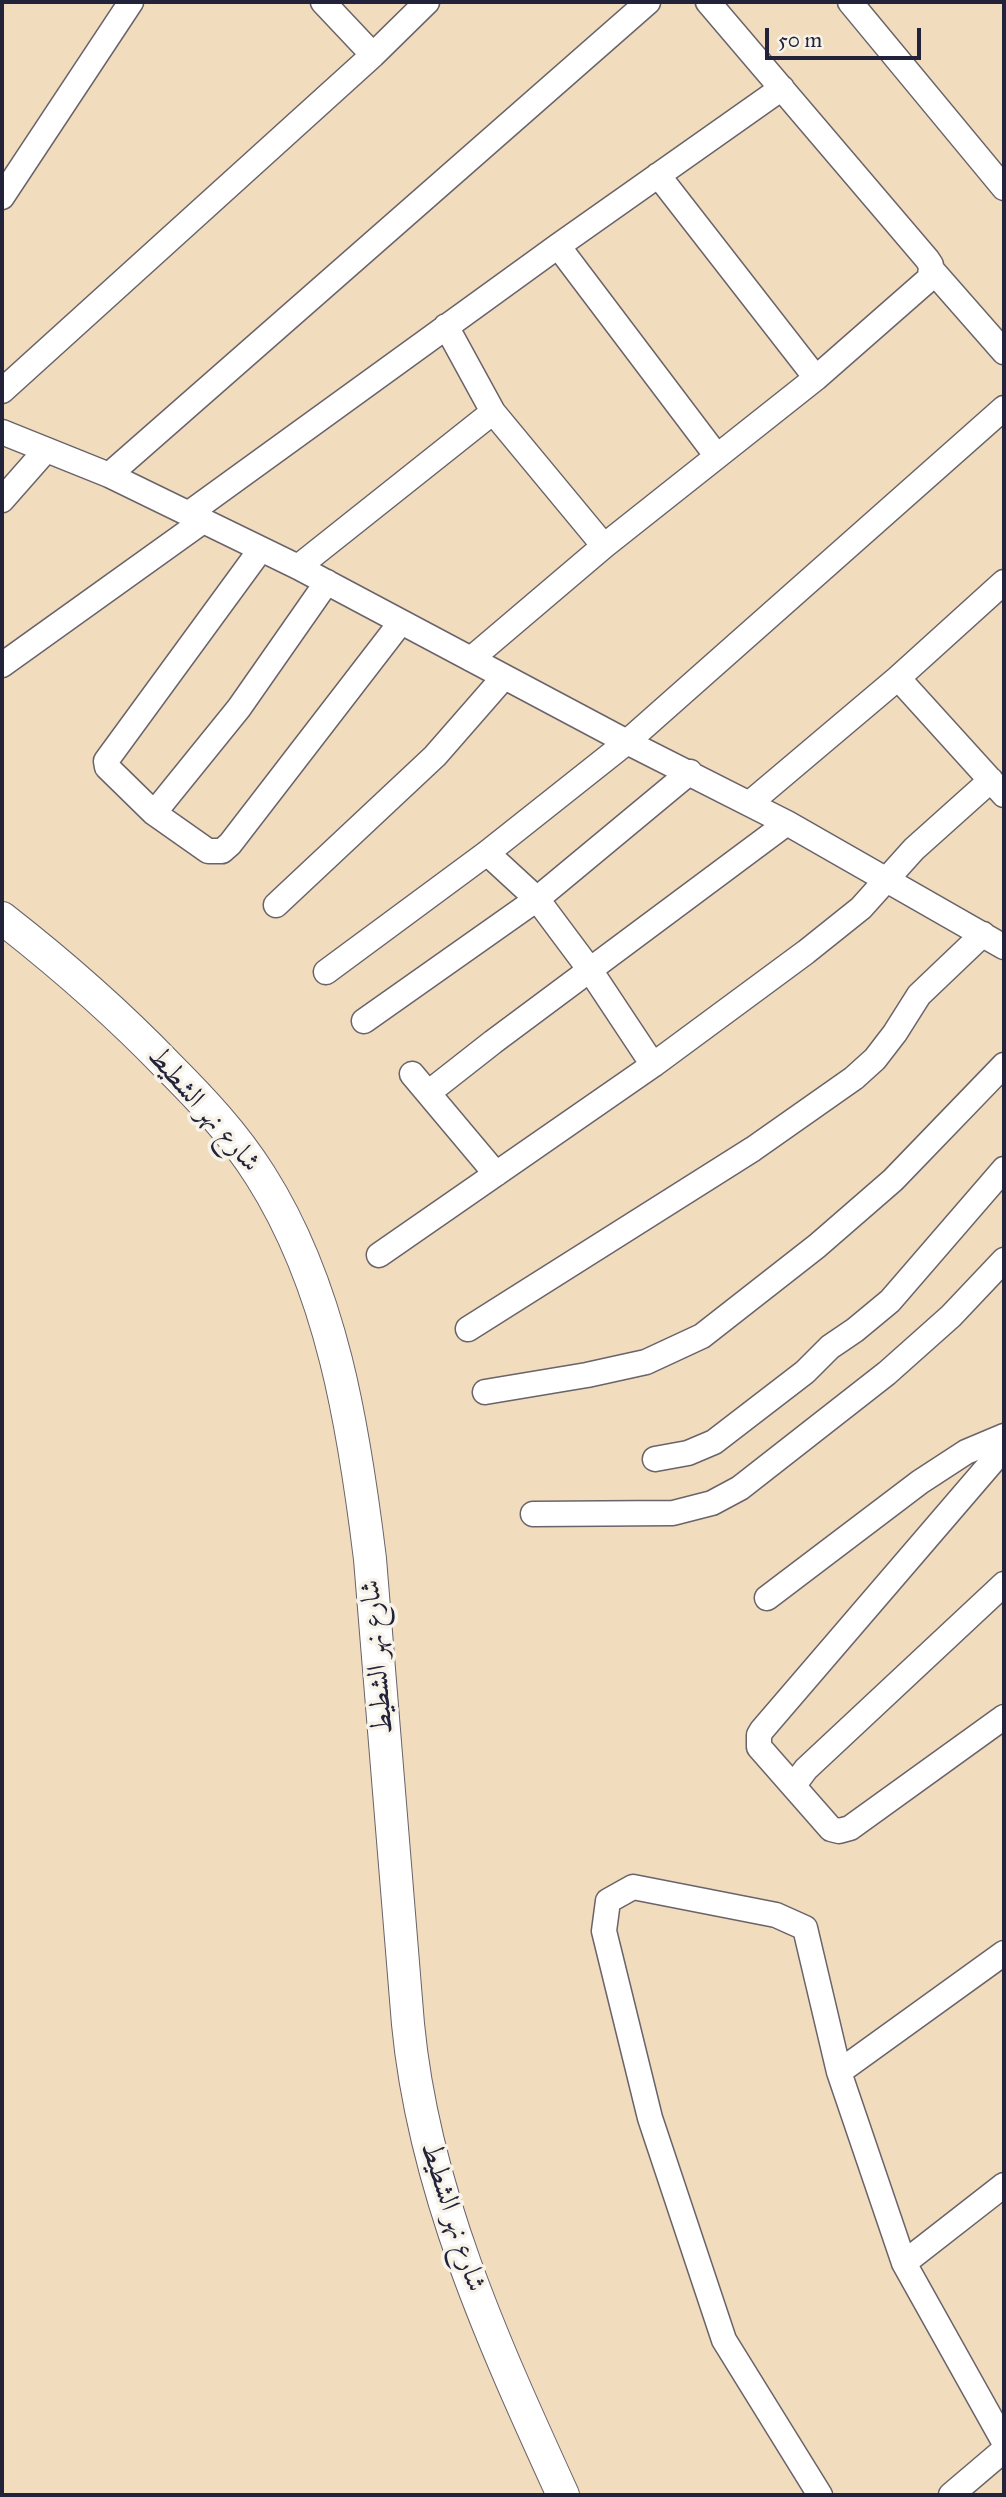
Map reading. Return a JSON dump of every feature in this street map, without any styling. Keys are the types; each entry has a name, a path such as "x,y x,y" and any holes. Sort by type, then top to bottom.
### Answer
{"main road":[{"name":"شارع نهر الشطيط","path":"2,918 93,993 136,1033 222,1123 277,1204 316,1294 337,1367 363,1501 412,2069 422,2119 433,2168 463,2262 528,2419 563,2495"}],"street":[{"path":"2,197 131,2"},
{"path":"323,2 373,55"},
{"path":"2,391 373,55 427,2"},
{"path":"108,475 649,2"},
{"path":"708,2 1004,352"},
{"path":"850,2 1004,188"},
{"path":"2,665 446,326 782,88"},
{"path":"658,175 816,377"},
{"path":"558,246 716,455"},
{"path":"471,659 604,546 816,377 924,286 932,270"},
{"path":"446,326 493,412 604,546"},
{"path":"326,972 488,853 627,741 1004,408"},
{"path":"298,567 493,412"},
{"path":"2,432 108,475 298,567 504,677 750,803 1004,947"},
{"path":"2,500 46,450"},
{"path":"261,549 106,761 107,767 153,813 208,851 222,851 230,844 401,622"},
{"path":"153,813 239,708 327,582"},
{"path":"750,803 898,678 1004,582"},
{"path":"276,905 435,756 504,677"},
{"path":"379,1255 653,1065 806,952 860,908 914,849 998,788 898,678"},
{"path":"364,1021 537,899 690,772"},
{"path":"428,1093 787,823"},
{"path":"488,853 537,899 590,970 653,1065"},
{"path":"468,1329 753,1149 854,1078 875,1059 919,995 983,934"},
{"path":"485,1392 646,1362 702,1336 817,1246 893,1180 1004,1065"},
{"path":"412,1074 496,1174"},
{"path":"655,1460 714,1443 805,1372 830,1347 855,1331 890,1301 1004,1169"},
{"path":"533,1514 673,1513 712,1503 740,1488 887,1373 951,1316 1004,1260"},
{"path":"767,1598 920,1482 966,1452 1004,1436"},
{"path":"1004,1448 762,1730 758,1741 761,1752 794,1785 831,1829 839,1831 850,1828 1004,1717"},
{"path":"794,1785 806,1769 1004,1584"},
{"path":"820,2495 724,2340 650,2118 604,1931 608,1901 632,1887 776,1915 804,1928 838,2071 904,2263 1004,2442"},
{"path":"838,2071 1004,1953"},
{"path":"904,2263 1004,2185"},
{"path":"951,2495 1004,2450"}]}
